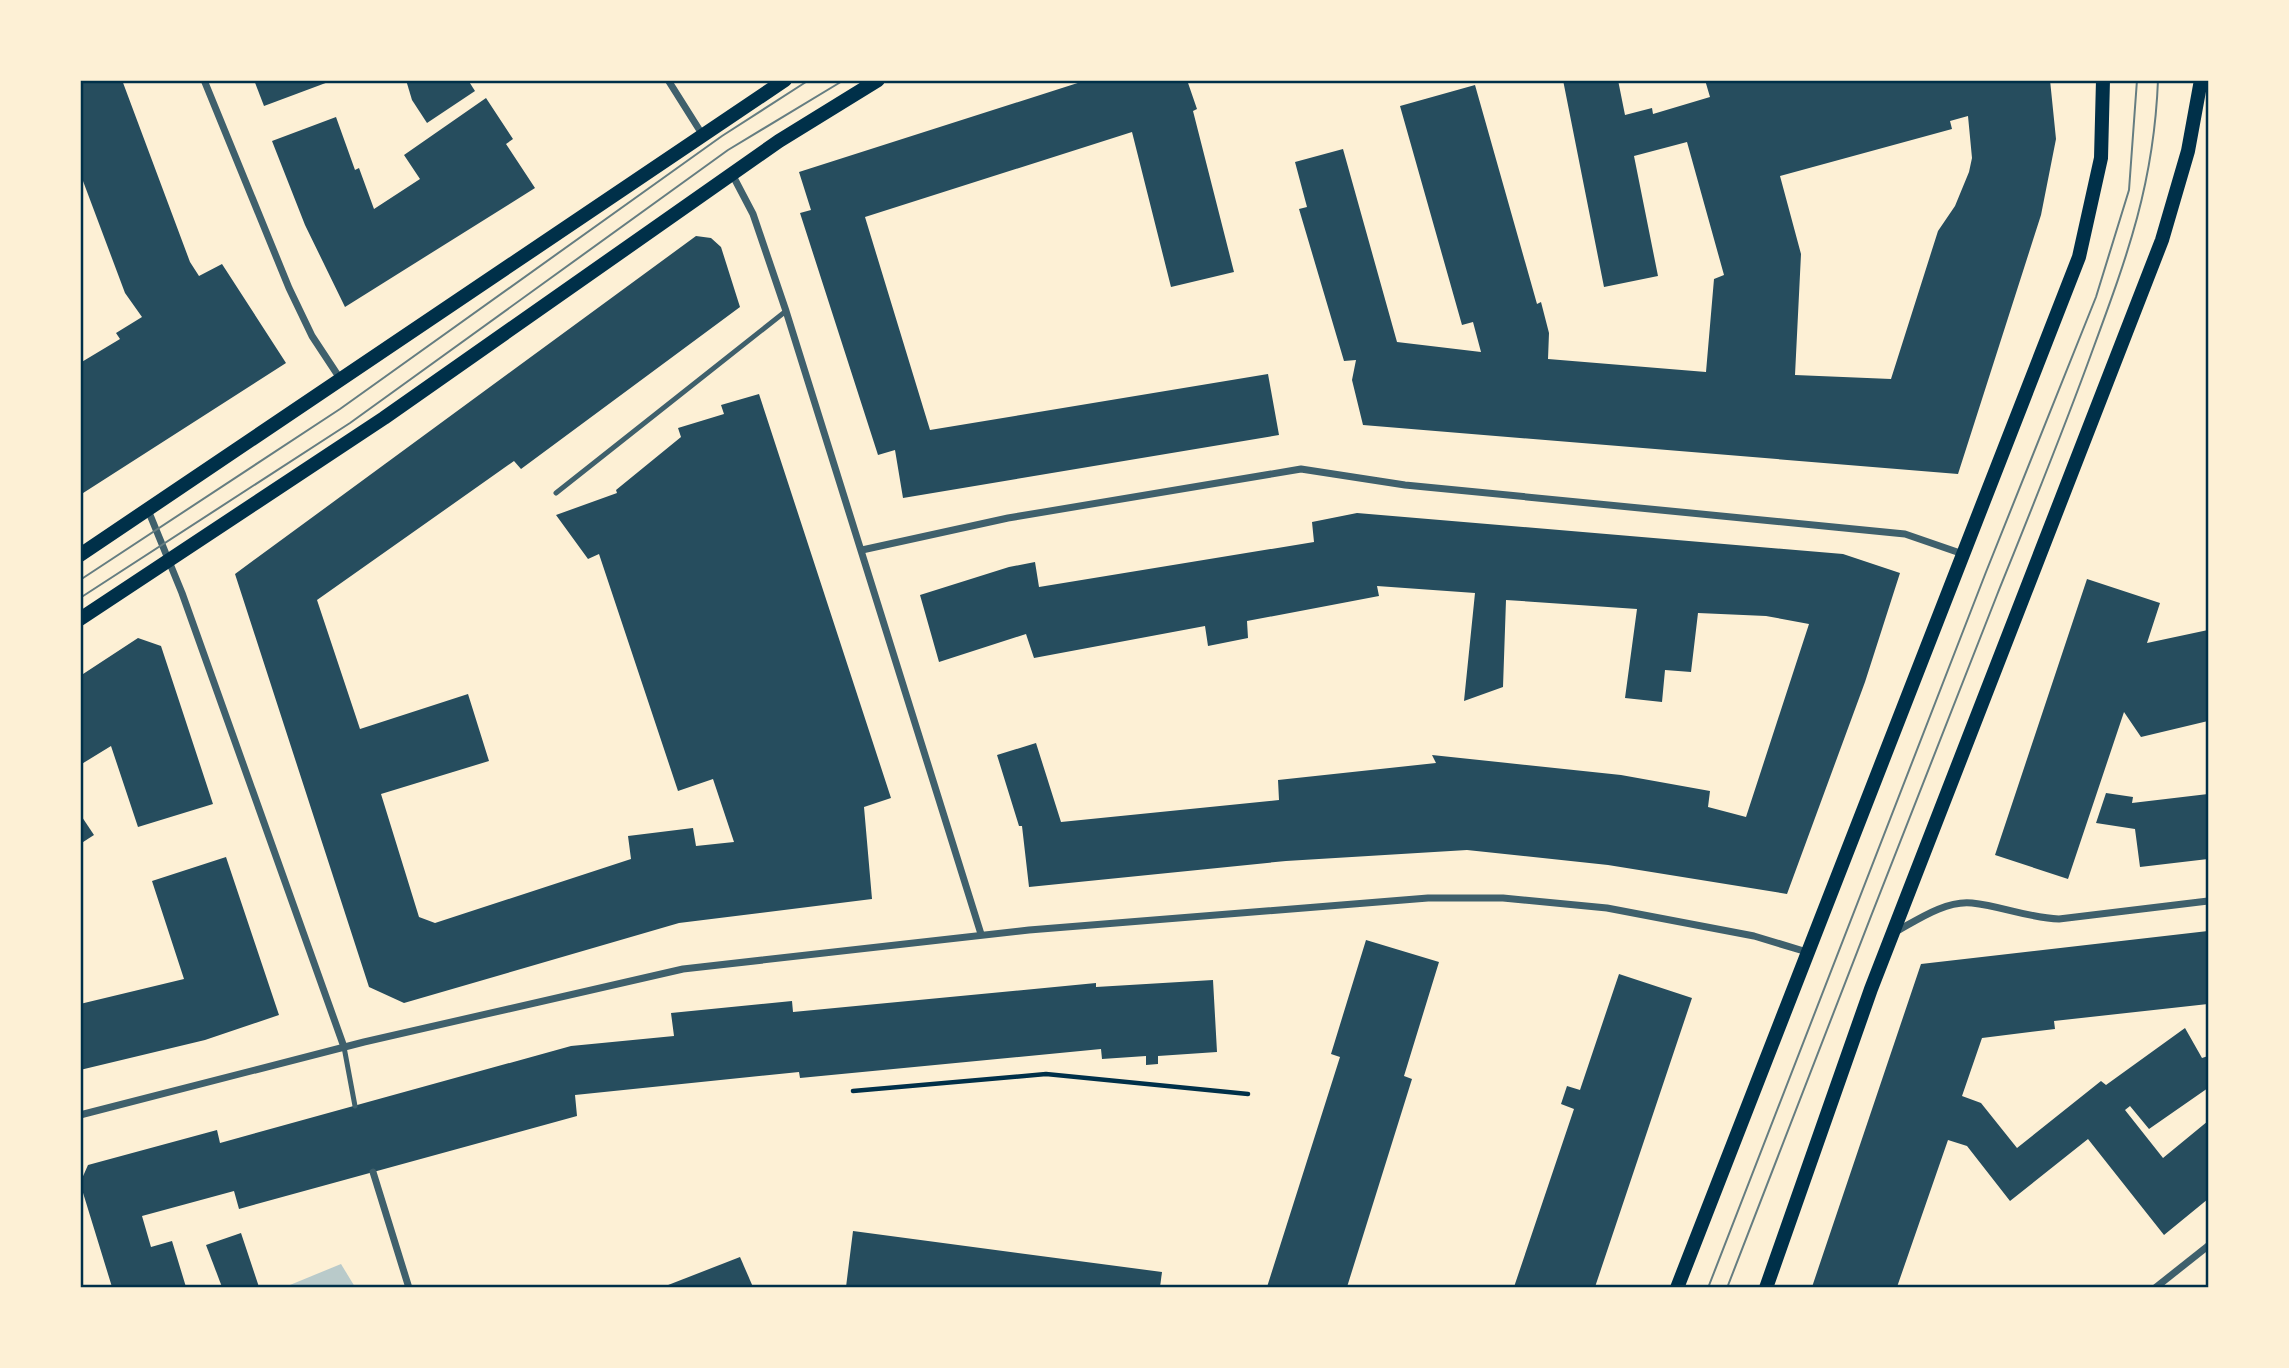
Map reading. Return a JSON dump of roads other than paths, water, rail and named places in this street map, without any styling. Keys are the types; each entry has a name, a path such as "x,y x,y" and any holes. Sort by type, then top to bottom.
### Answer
{"main road":[{"path":"80,555 785,80"},
{"path":"80,619 384,418 732,174 878,80"},
{"path":"1677,1287 2084,241 2101,158 2103,80"},
{"path":"1766,1287 1891,934 2155,260 2182,174 2200,82"}],"street":[{"path":"204,80 289,288 312,336 341,381"},
{"path":"668,80 702,135"},
{"path":"732,174 753,214 786,311 981,934"},
{"path":"862,550 1007,518 1301,468 1405,485 1905,534 1963,554"},
{"path":"148,510 170,561 344,1047"},
{"path":"80,1115 344,1047 683,969 981,934 1324,905 1428,898 1503,898 1606,908 1755,936 1807,952"},
{"path":"1891,934 1952,905 1971,902 2035,918 2059,919 2208,901"},
{"path":"373,1172 409,1287"},
{"path":"2155,1287 2208,1246"}],"lane":[{"path":"556,493 786,311"},
{"path":"344,1047 355,1105"}],"tram line":[{"path":"80,580 340,409 722,136 809,80"},
{"path":"80,598 350,423 728,150 844,80"},
{"path":"1708,1288 1986,572 2096,297 2129,190 2137,80"},
{"path":"1727,1288 2106,314 2128,249 2145,185 2158,80"}]}
